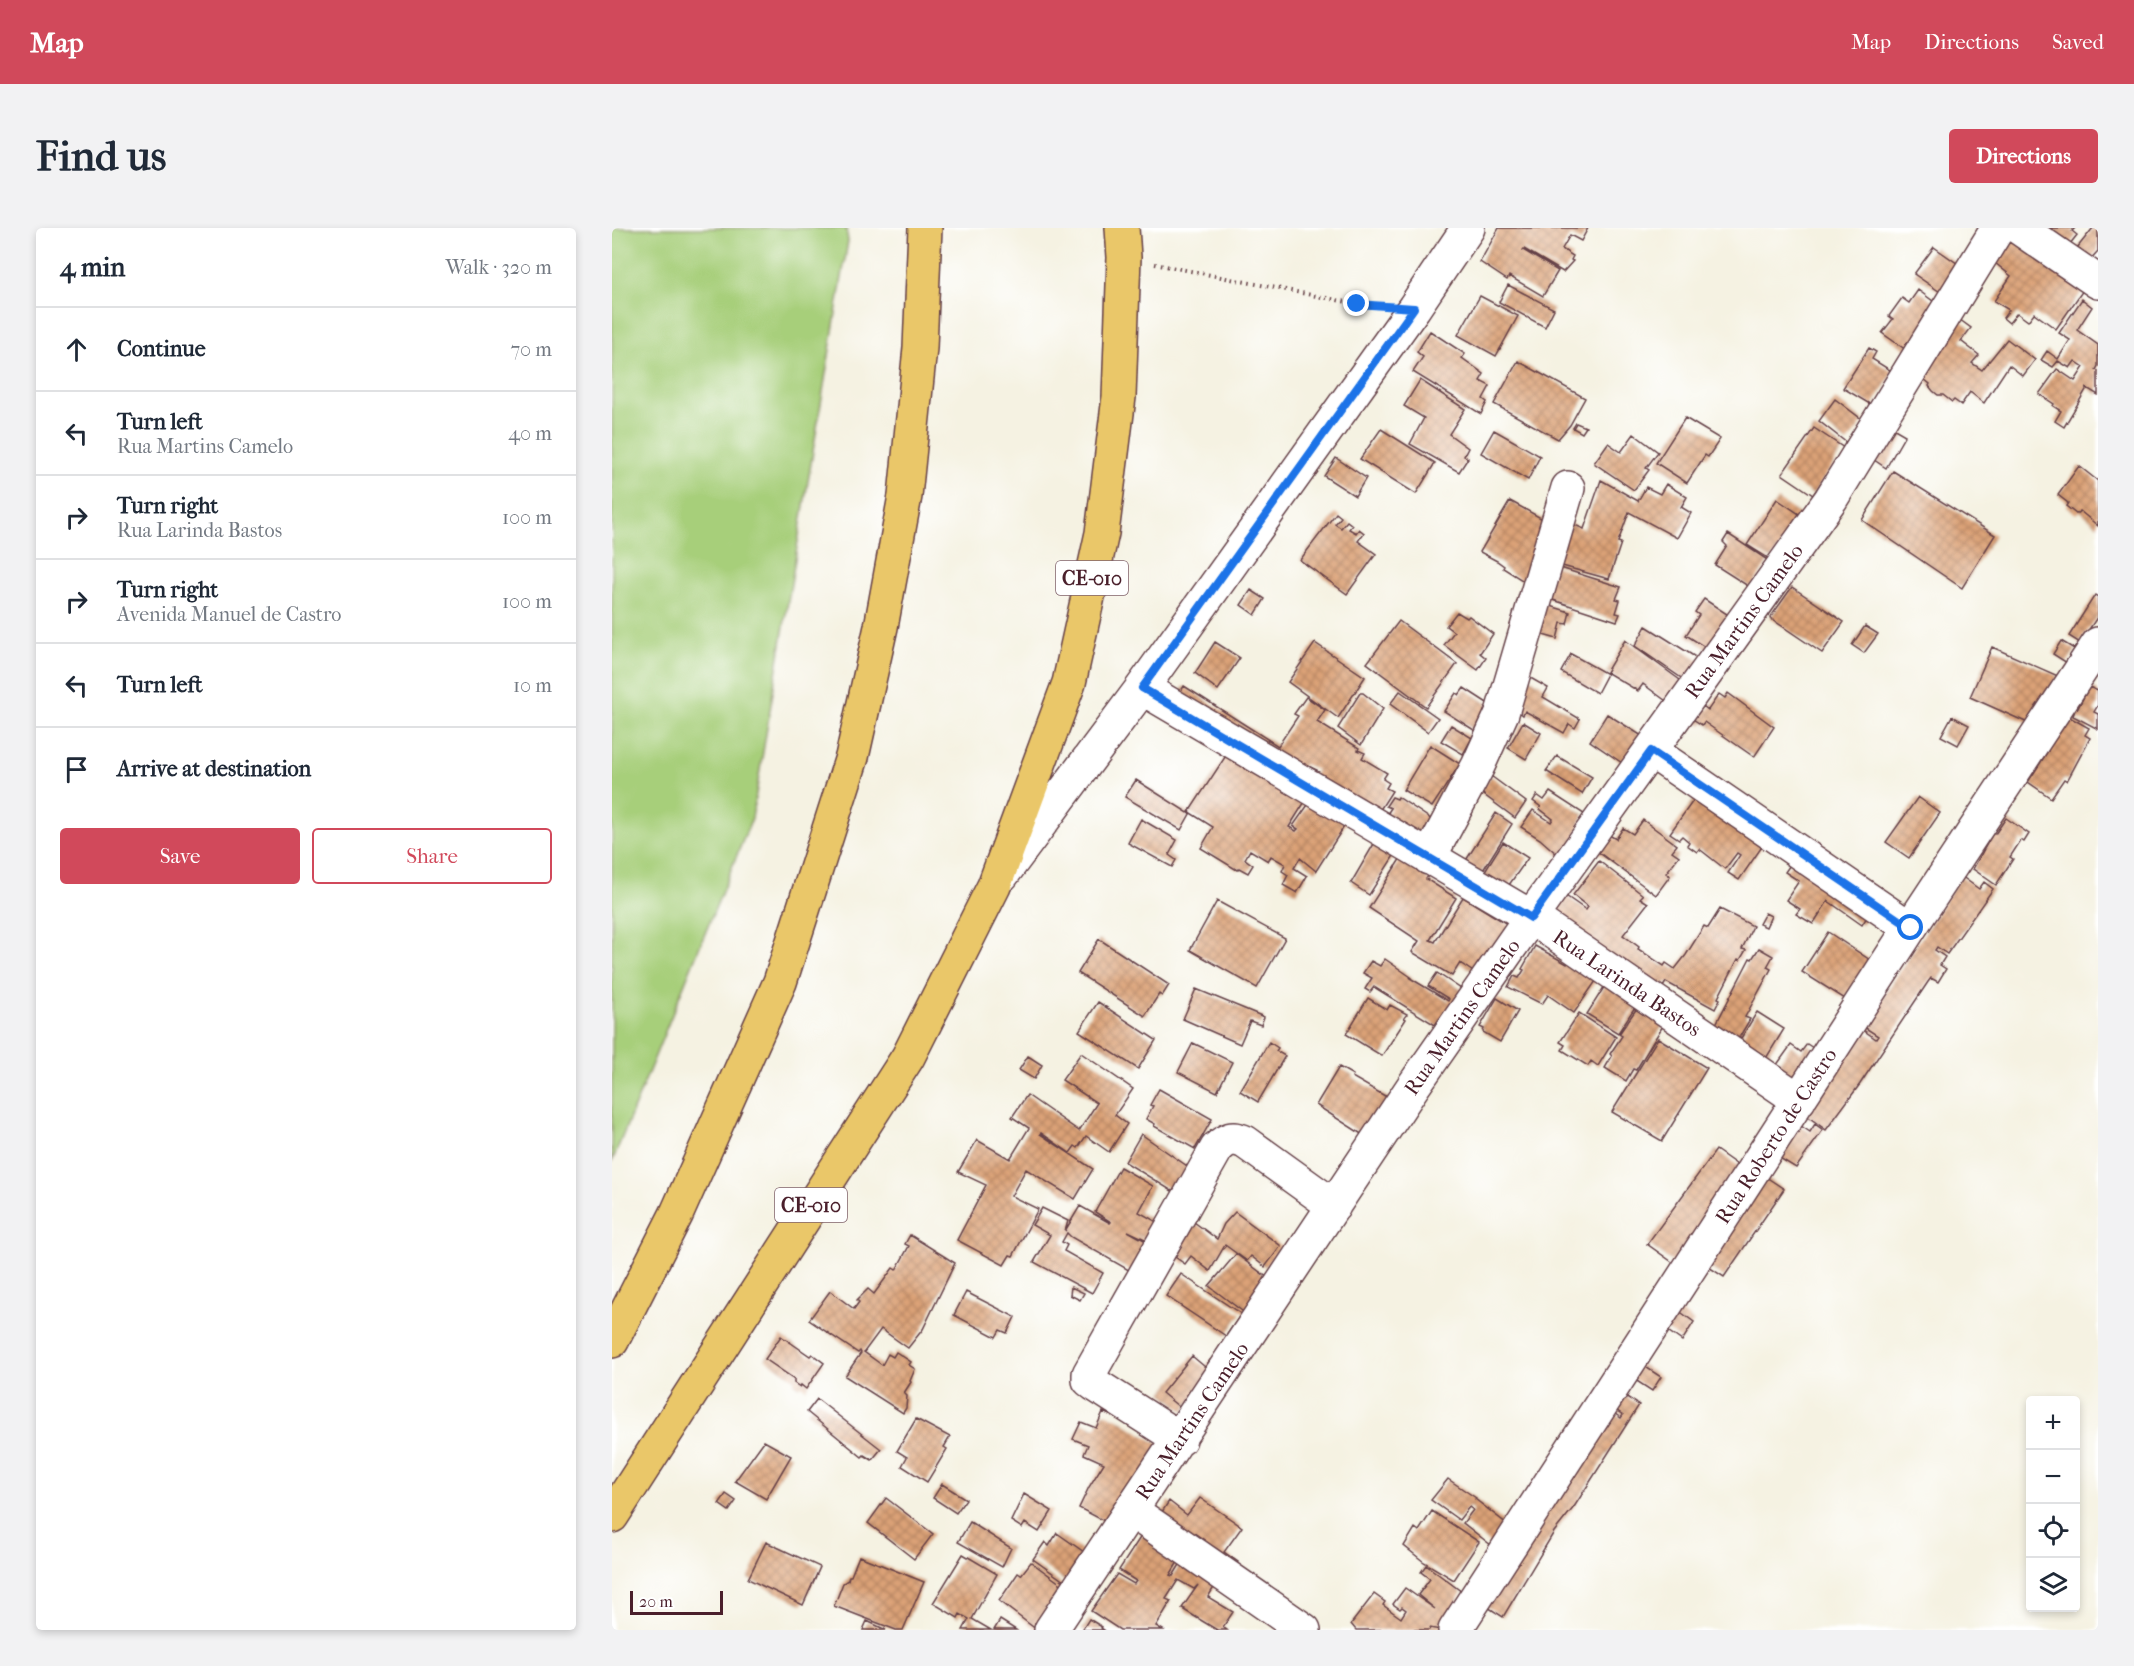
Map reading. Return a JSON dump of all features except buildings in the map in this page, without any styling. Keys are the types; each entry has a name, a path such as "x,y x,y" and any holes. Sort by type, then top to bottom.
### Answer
{"highway":[{"path":"612,1341 677,1213 780,982 852,758 881,627 905,496 920,348 924,228"},
{"name":"CE-010","path":"612,1515 908,1057 994,886 1069,683 1102,533 1119,396 1125,257 1122,228"}],"street":[{"path":"994,886 1142,688 1414,308 1468,228"},
{"name":"Rua Martins Camelo","path":"1051,1630 1412,1088 1831,499 1998,228"},
{"path":"2019,228 2098,282"},
{"path":"1429,858 1478,766 1502,713 1568,488"},
{"name":"Rua Roberto de Castro","path":"1455,1630 2098,644"},
{"name":"Rua Larinda Bastos","path":"1142,688 1531,918 1799,1100"},
{"path":"1651,751 1911,928"},
{"path":"1180,1439 1094,1384 1089,1380 1089,1374 1217,1148 1226,1140 1235,1137 1334,1206"},
{"path":"1132,1511 1304,1630"}],"path":[{"path":"1187,270 1357,304 1414,308"}],"green space":[{"path":"612,228 846,228 848,241 752,818 612,1162"}],"route":[{"path":"1357,304 1414,308 1142,688 1531,918 1651,751 1911,928"}]}
